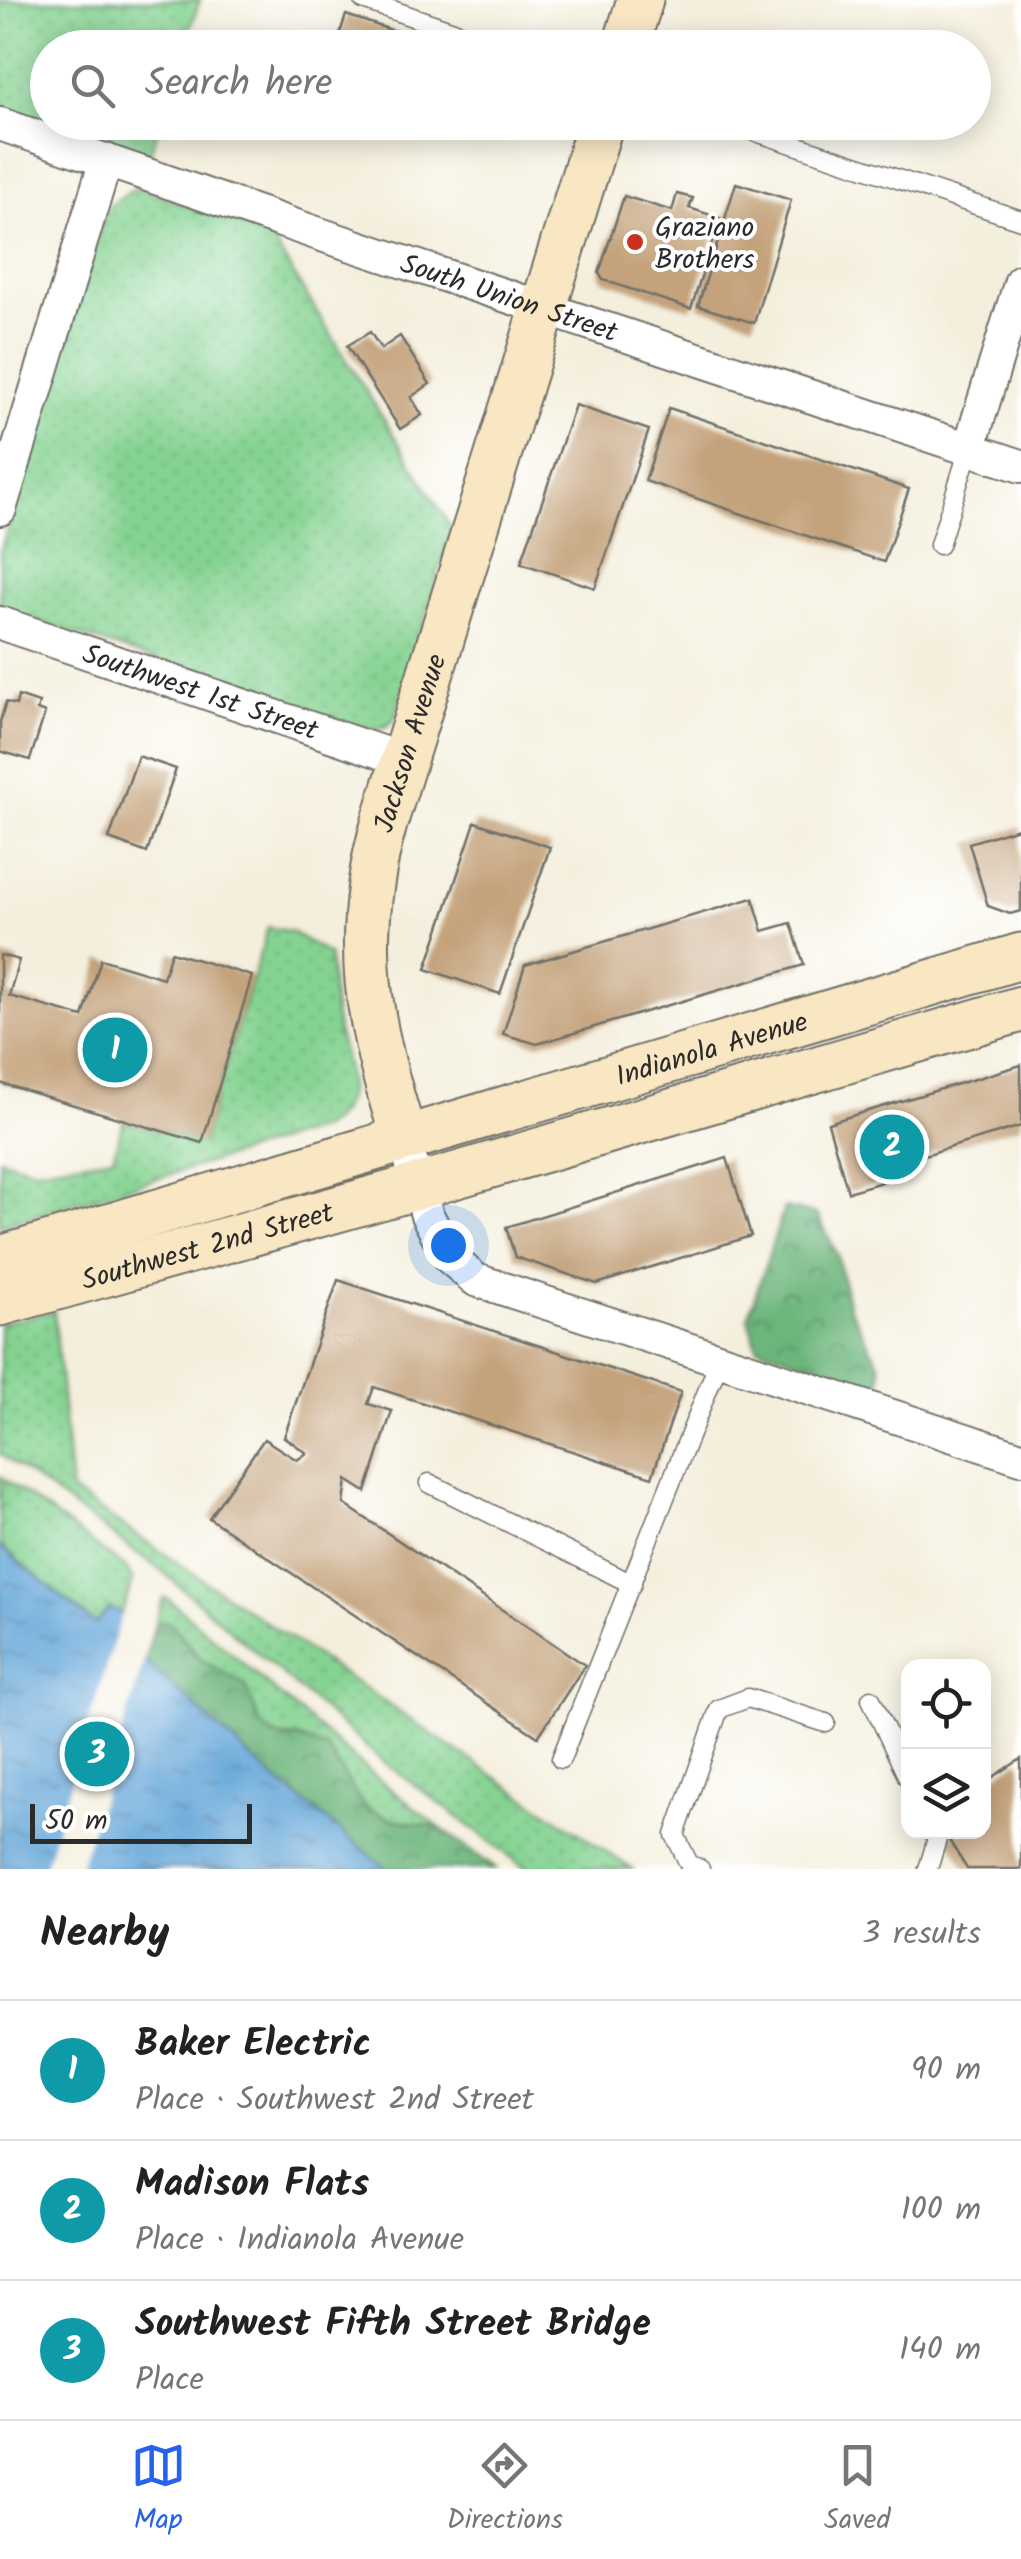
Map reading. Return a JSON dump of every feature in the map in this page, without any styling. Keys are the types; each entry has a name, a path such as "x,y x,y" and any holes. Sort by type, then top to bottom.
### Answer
{"main road":[{"path":"631,30 640,0"},
{"name":"Jackson Avenue","path":"404,1138 376,1042 364,958 371,876 542,306 596,140"},
{"name":"Indianola Avenue","path":"404,1138 1021,956"},
{"name":"Indianola Avenue","path":"416,1187 1021,1009"},
{"name":"Southwest 2nd Street","path":"0,1259 404,1138"},
{"name":"Southwest 2nd Street","path":"0,1303 416,1187"}],"street":[{"name":"South Union Street","path":"0,124 30,134"},
{"name":"South Union Street","path":"47,140 350,245 1021,466"},
{"path":"0,509 106,160"},
{"path":"969,449 1021,281"},
{"name":"Southwest 1st Street","path":"0,622 404,760"},
{"name":"Jackson Avenue","path":"404,1138 416,1187 450,1258 476,1280 720,1360"},
{"path":"720,1360 1021,1458"}],"lane":[{"path":"363,0 451,30"},
{"path":"780,140 1021,220"},
{"path":"939,544 969,449"},
{"path":"561,1759 720,1360"},
{"path":"429,1483 632,1584"},
{"path":"700,1869 690,1864 675,1835 720,1710 748,1698 826,1723"},
{"path":"871,1699 901,1763"},
{"path":"928,1869 937,1839"}],"green space":[{"path":"0,0 200,0 190,30 30,30 30,121 0,111"},
{"path":"88,140 154,140 148,160"},
{"path":"137,187 269,235 452,529 394,720 384,727 364,729 0,609 0,552 101,225 111,205"},
{"path":"268,927 292,932 329,955 335,1019 348,1078 348,1092 336,1117 323,1128 0,1226 0,1158 34,1169 113,1157 124,1120 202,1142"},
{"path":"784,1208 817,1214 837,1254 849,1307 880,1365 881,1386 757,1347 748,1318"},
{"path":"54,1311 71,1491 632,1869 527,1869 379,1758 163,1572 0,1454 0,1323"},
{"path":"0,1476 125,1567 133,1580 122,1613 109,1608 95,1624 0,1546"},
{"path":"163,1598 440,1828 391,1819 364,1807 327,1749 298,1738 274,1736 261,1726 244,1685 202,1660 164,1621 155,1623"},
{"path":"155,1623 172,1624 202,1660 245,1685 261,1726 274,1736 298,1738 327,1749 364,1807 391,1819 440,1828 496,1869 387,1869 263,1769 145,1661"}],"water":[{"path":"0,1546 95,1624 110,1608 122,1613 125,1638 145,1661 263,1769 387,1869 0,1869"}],"pier":[{"path":"124,1608 130,1636 146,1655 79,1869 44,1869"}],"building":[{"path":"346,15 391,30 341,30"},
{"path":"736,183 791,200 754,323 698,306"},
{"path":"677,194 693,198 689,208 720,218 691,309 603,280 599,273 624,196 672,211"},
{"path":"370,332 381,349 400,336 430,384 411,397 422,415 400,429 347,346"},
{"path":"575,405 649,430 595,588 521,563"},
{"path":"669,408 909,489 884,562 645,481"},
{"path":"18,696 39,703 37,710 45,713 30,760 0,751 0,722 6,702 16,705"},
{"path":"138,756 176,769 147,853 109,839"},
{"path":"475,822 550,847 500,994 426,969"},
{"path":"1021,827 1021,911 1010,914 988,906 969,843"},
{"path":"753,898 763,931 791,923 804,965 537,1044 503,1034 525,965"},
{"path":"171,952 252,976 202,1143 0,1083 0,955 19,960 9,996 83,1017 101,959 163,978"},
{"path":"1021,1065 1021,1126 878,1169 882,1182 848,1192 828,1123"},
{"path":"727,1158 751,1236 597,1284 515,1257 506,1227"},
{"path":"338,1280 681,1392 652,1477 374,1387 368,1404 392,1411 366,1492 347,1480 344,1504 585,1665 538,1737 209,1518 264,1439 297,1460 307,1453 284,1437"},
{"path":"1021,1759 1021,1869 967,1869 948,1839 991,1839 991,1778"}],"place":[{"name":"Graziano Brothers","path":"635,242"},
{"name":"Baker Electric","path":"115,1050"},
{"name":"Madison Flats","path":"892,1147"},
{"name":"Southwest Fifth Street Bridge","path":"97,1754"}]}
